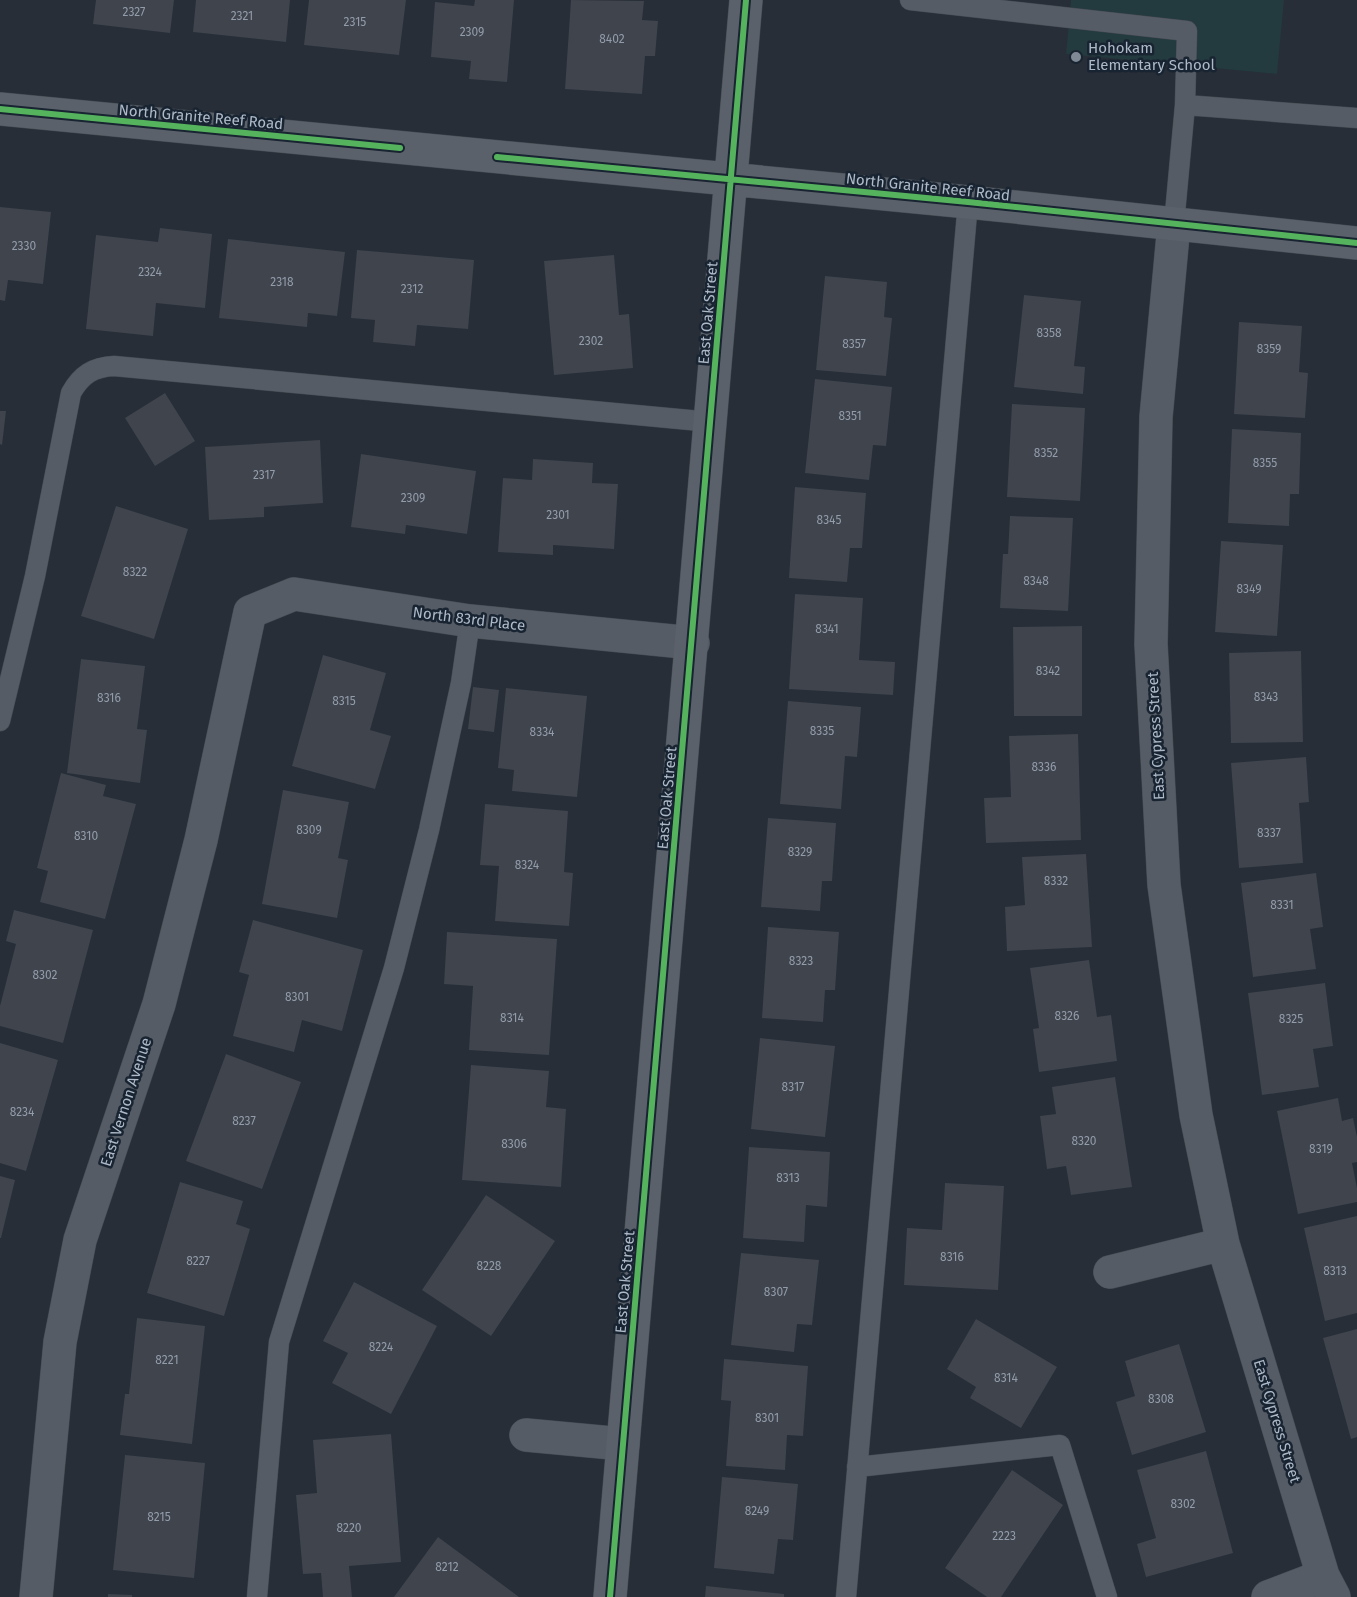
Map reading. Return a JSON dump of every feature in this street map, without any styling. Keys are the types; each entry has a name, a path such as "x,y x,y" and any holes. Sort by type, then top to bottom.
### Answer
{"street":[{"name":"East Oak Street","path":"610,1597 746,0"},
{"name":"North Granite Reef Road","path":"0,109 968,202 1357,243"},
{"name":"East Cypress Street","path":"1174,224 1156,417 1151,644 1164,885 1196,1115 1223,1244 1329,1586"},
{"name":"North 83rd Place","path":"250,612 294,594 470,621 693,643"},
{"name":"East Vernon Avenue","path":"36,1597 60,1342 80,1240 159,1004 201,840 250,612"},
{"path":"1110,1272 1223,1244"},
{"path":"526,1435 623,1444"},
{"path":"1268,1597 1329,1586"}],"lane":[{"path":"910,0 1186,31 1185,105 1174,224"},
{"path":"1185,105 1357,118"},
{"path":"846,1597 968,202"},
{"path":"0,721 35,576 71,393 78,381 88,372 100,367 125,367 711,422"},
{"path":"257,1597 279,1342 394,968 429,830 461,683 470,621"},
{"path":"856,1467 1060,1445 1107,1597"}],"green space":[{"path":"1071,0 1284,0 1277,74 1066,54"}],"building":[{"path":"96,0 174,0 170,33 93,24"},
{"path":"196,0 290,0 286,42 193,32"},
{"path":"309,0 406,0 399,55 304,45"},
{"path":"475,0 514,0 507,82 469,79 471,61 431,57 435,2 474,6"},
{"path":"571,0 644,1 642,20 658,21 655,56 645,56 642,94 565,89"},
{"path":"0,207 51,212 43,284 8,280 5,301 0,300"},
{"path":"160,228 212,234 205,308 156,303 153,336 86,329 96,235 158,242"},
{"path":"228,239 345,252 337,316 308,313 307,327 219,318"},
{"path":"357,250 474,260 468,329 417,325 415,346 373,342 375,320 351,318"},
{"path":"614,255 619,315 629,314 633,368 554,375 544,261"},
{"path":"825,276 887,282 884,317 892,318 886,376 816,370"},
{"path":"1024,295 1081,301 1074,366 1085,367 1083,394 1014,387"},
{"path":"1239,322 1302,326 1299,372 1308,373 1305,418 1234,414"},
{"path":"815,379 892,387 886,446 873,445 869,480 805,473"},
{"path":"165,393 195,441 155,466 125,418"},
{"path":"1012,404 1085,408 1080,501 1007,497"},
{"path":"0,411 6,411 2,445 0,444"},
{"path":"1232,429 1301,433 1299,494 1290,494 1289,526 1228,523"},
{"path":"320,440 323,503 264,507 264,517 209,520 205,447"},
{"path":"361,454 476,471 467,534 406,525 405,534 351,527"},
{"path":"533,459 593,463 592,483 618,484 614,549 553,545 553,555 498,552 503,478 532,480"},
{"path":"795,487 866,493 862,548 850,548 847,582 789,578"},
{"path":"116,506 188,529 154,639 81,616"},
{"path":"1010,516 1073,518 1068,611 1000,608 1003,554 1008,554"},
{"path":"1221,541 1283,545 1277,636 1215,632"},
{"path":"795,594 863,598 859,660 895,662 893,695 789,689"},
{"path":"1082,626 1082,716 1014,716 1013,627"},
{"path":"1301,651 1303,742 1231,743 1229,653"},
{"path":"323,655 386,673 370,730 391,736 375,789 292,766"},
{"path":"81,659 145,666 137,729 147,730 140,783 67,773"},
{"path":"473,687 499,690 494,732 468,729"},
{"path":"506,688 587,696 577,797 512,791 514,770 498,768"},
{"path":"788,701 861,707 857,757 845,756 841,809 780,804"},
{"path":"1078,734 1081,840 986,843 984,798 1011,797 1009,736"},
{"path":"1306,757 1309,802 1299,803 1303,863 1239,868 1231,763"},
{"path":"61,773 106,785 103,796 136,804 105,919 40,902 48,871 37,868"},
{"path":"283,790 349,802 338,858 348,860 337,918 262,904"},
{"path":"485,804 568,811 564,872 573,873 569,926 495,921 499,866 480,865"},
{"path":"768,818 836,823 832,881 822,881 820,911 761,907"},
{"path":"1086,854 1092,947 1007,951 1005,907 1025,905 1022,857"},
{"path":"1316,873 1323,927 1310,929 1316,969 1253,977 1241,883"},
{"path":"14,910 93,930 63,1043 0,1026 0,1006 16,944 6,941"},
{"path":"253,920 363,950 342,1031 302,1020 294,1052 233,1036 249,975 239,972"},
{"path":"768,927 839,932 835,990 825,990 823,1022 762,1018"},
{"path":"447,932 557,939 549,1055 469,1050 473,986 444,984"},
{"path":"1089,960 1097,1017 1111,1015 1117,1061 1039,1072 1033,1029 1039,1028 1030,968"},
{"path":"1325,983 1333,1046 1313,1049 1319,1087 1262,1095 1248,993"},
{"path":"760,1038 835,1046 825,1137 751,1129"},
{"path":"0,1043 58,1060 26,1171 0,1163"},
{"path":"226,1054 301,1082 262,1189 186,1161"},
{"path":"471,1065 549,1071 546,1107 566,1109 561,1187 462,1180"},
{"path":"1115,1077 1132,1187 1071,1195 1066,1166 1047,1169 1040,1116 1056,1114 1052,1087"},
{"path":"1338,1098 1342,1121 1353,1118 1357,1137 1357,1162 1352,1163 1357,1202 1298,1214 1277,1111"},
{"path":"749,1147 830,1152 827,1207 806,1205 804,1242 743,1238"},
{"path":"0,1176 15,1180 1,1238 0,1238"},
{"path":"180,1182 243,1201 236,1224 250,1229 224,1316 147,1293"},
{"path":"945,1183 1004,1186 998,1290 904,1285 907,1228 942,1230"},
{"path":"486,1195 555,1241 491,1336 422,1290"},
{"path":"1357,1216 1357,1313 1325,1321 1304,1228"},
{"path":"741,1253 819,1260 812,1325 797,1324 794,1352 731,1345"},
{"path":"354,1282 437,1326 391,1414 332,1383 348,1353 323,1341"},
{"path":"137,1318 205,1326 192,1444 120,1435 125,1394 129,1394"},
{"path":"976,1319 1057,1367 1021,1428 970,1398 976,1387 947,1369"},
{"path":"1357,1329 1357,1437 1351,1439 1323,1338"},
{"path":"1179,1344 1206,1432 1132,1455 1116,1402 1135,1396 1125,1361"},
{"path":"724,1359 808,1366 803,1436 787,1435 785,1470 726,1466 731,1401 721,1400"},
{"path":"391,1434 401,1562 349,1566 352,1597 323,1597 321,1573 303,1574 296,1495 317,1493 313,1440"},
{"path":"1206,1451 1233,1553 1146,1577 1137,1544 1156,1538 1137,1470"},
{"path":"125,1455 205,1463 194,1578 113,1570"},
{"path":"1012,1470 1063,1505 1001,1597 987,1597 945,1568"},
{"path":"722,1477 798,1484 793,1540 778,1539 774,1574 714,1568"},
{"path":"438,1537 519,1597 394,1597"},
{"path":"706,1586 784,1594 784,1597 705,1597"},
{"path":"108,1594 132,1595 132,1597 108,1597"}],"cycle path":[{"path":"610,1597 746,0"},
{"path":"0,109 400,148"},
{"path":"497,157 968,202 1357,243"}],"place":[{"name":"Hohokam Elementary School","path":"1076,57"}]}
